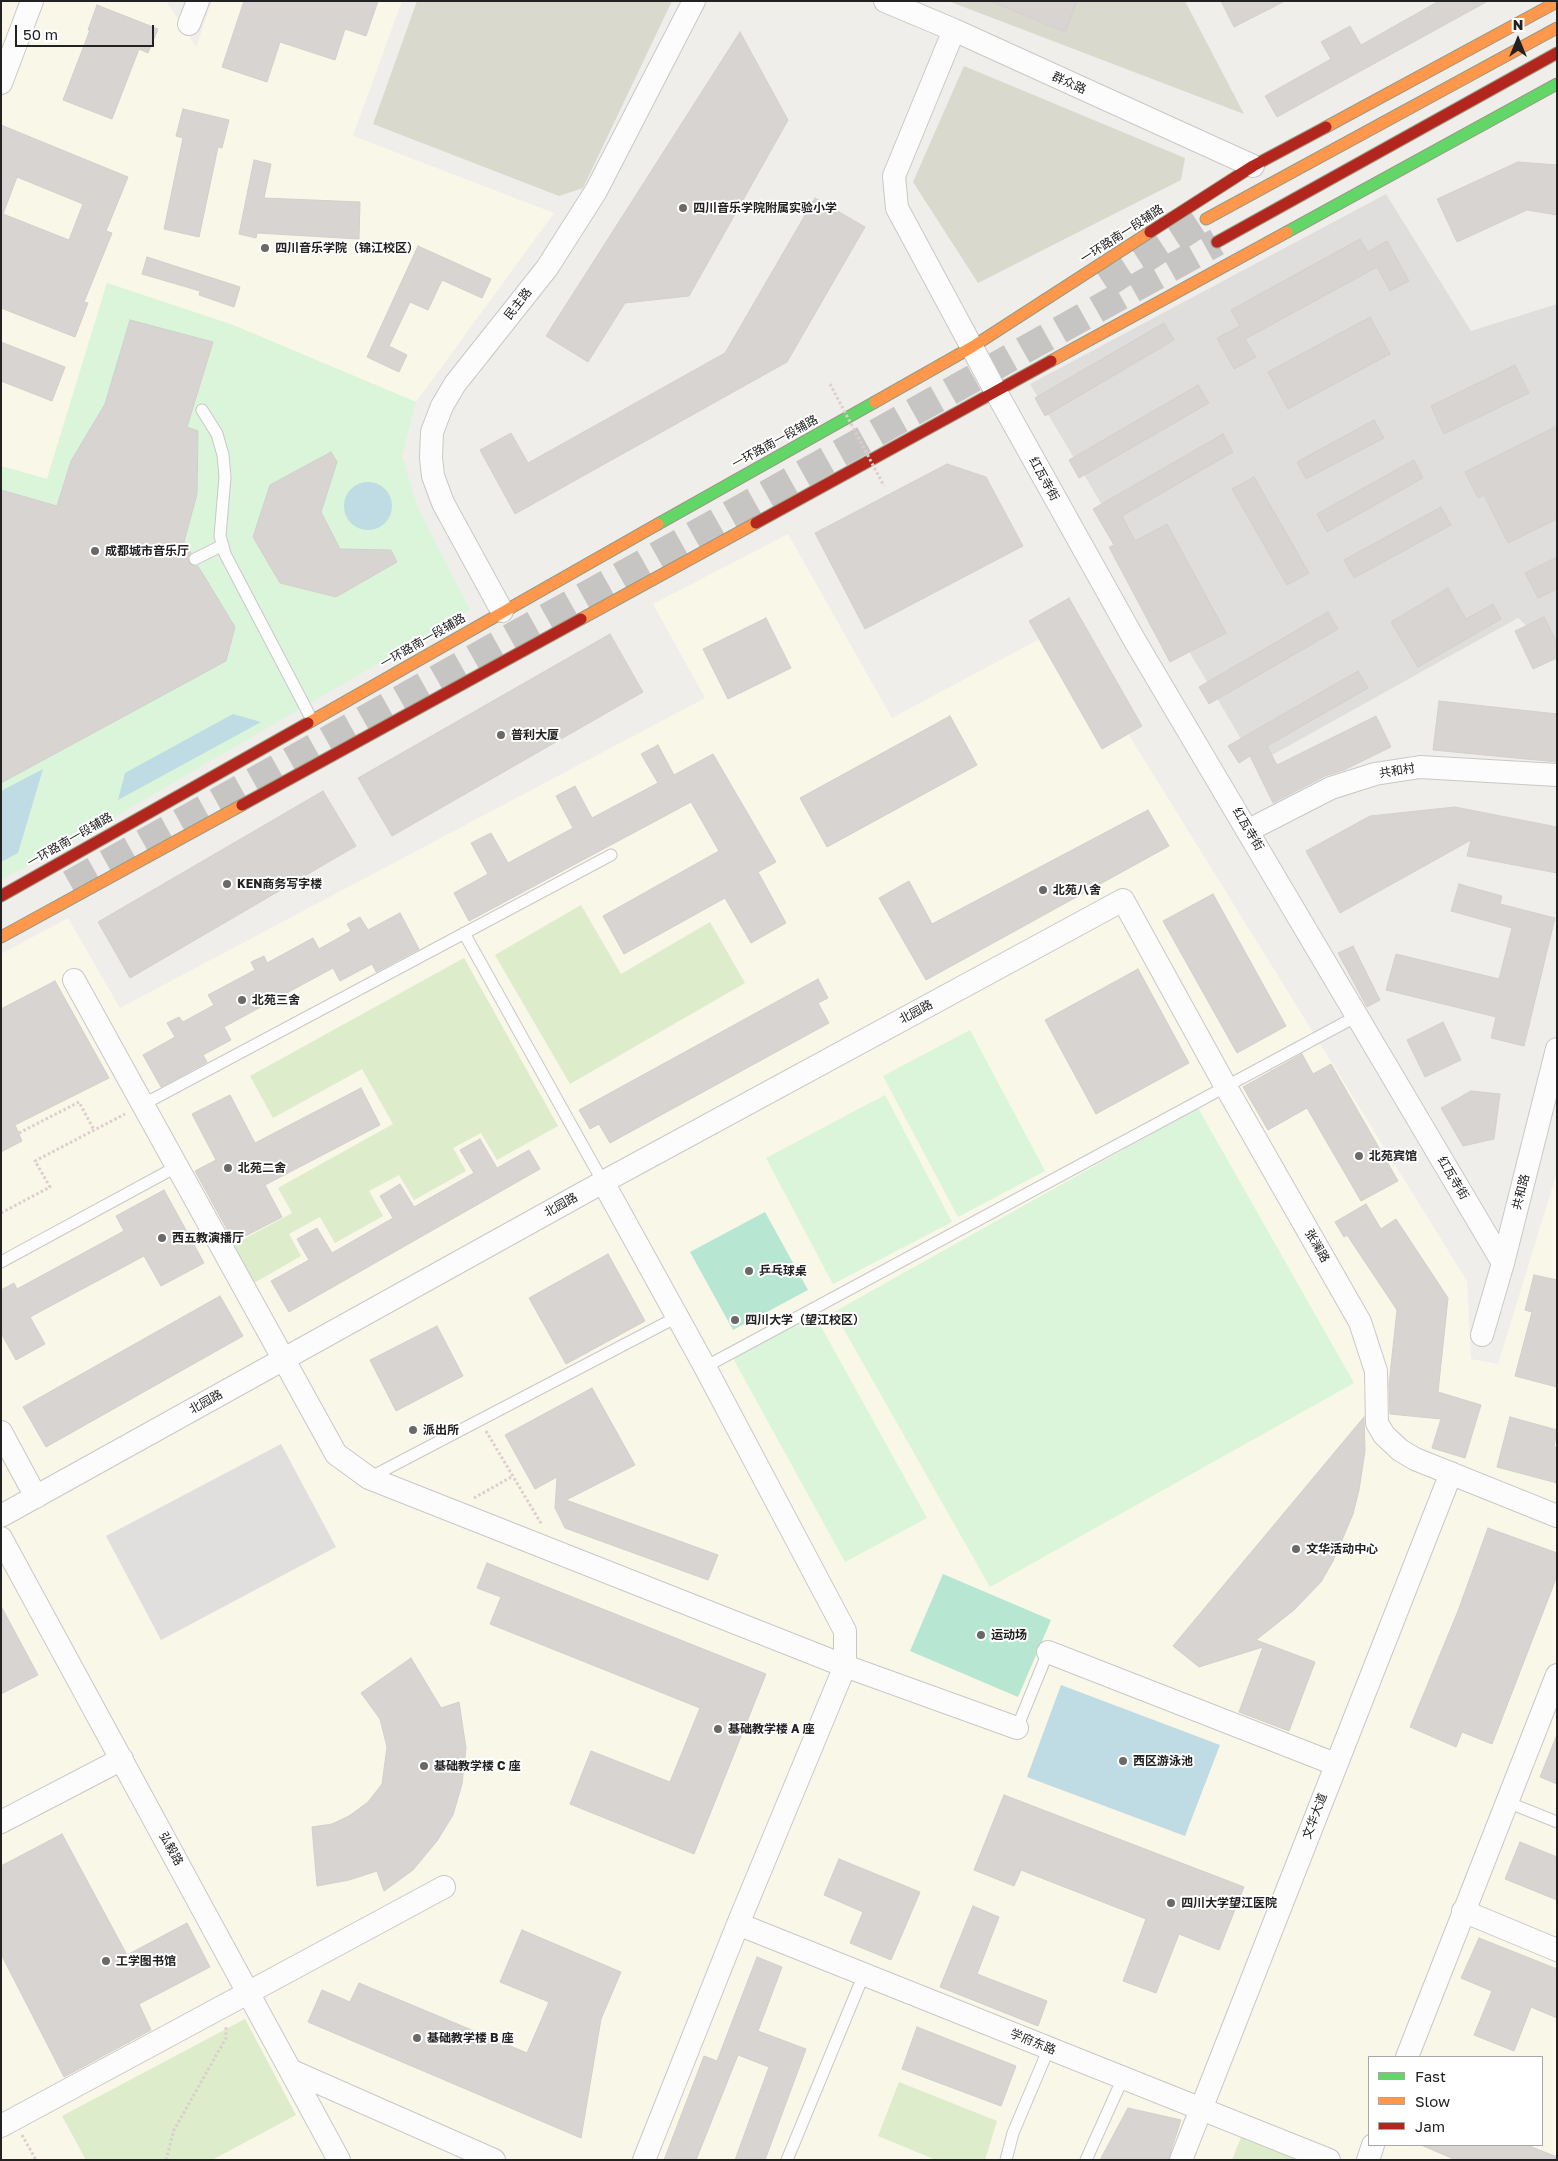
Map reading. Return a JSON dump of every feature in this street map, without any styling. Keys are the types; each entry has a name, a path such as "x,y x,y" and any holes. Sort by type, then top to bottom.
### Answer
{"main road":[{"name":"一环路南一段辅路","path":"1,896 502,611 972,347 1253,166 1529,8 1557,2"},
{"path":"1206,219 1557,28"},
{"path":"1217,242 1557,53"},
{"path":"1,937 1557,84"}],"street":[{"path":"1,83 32,1"},
{"path":"189,24 198,1"},
{"name":"民主路","path":"502,611 442,503 431,458 432,432 442,406 455,384 547,268 596,191 694,1"},
{"name":"群众路","path":"885,1 954,30 1253,166"},
{"name":"红瓦寺街","path":"954,30 894,176 897,208 996,392 1135,641 1249,830 1503,1264"},
{"name":"共和村","path":"1249,830 1331,788 1375,774 1420,767 1557,775"},
{"name":"张澜路","path":"1123,900 1226,1087 1360,1322 1376,1371 1377,1423 1384,1435 1400,1450 1557,1516"},
{"name":"北园路","path":"1,1516 603,1182 1123,900"},
{"path":"74,980 282,1360 336,1454 369,1478 845,1666 1017,1728"},
{"name":"共和路","path":"1482,1335 1503,1264 1557,1049"},
{"path":"603,1182 705,1367 844,1632 845,1666 738,1924 644,2160"},
{"path":"1,1432 36,1496"},
{"name":"文华大道","path":"1181,2160 1335,1764 1451,1473"},
{"name":"弘毅路","path":"1,1538 339,2160"},
{"path":"1048,1652 1335,1764"},
{"path":"1407,2056 1463,1912 1555,1685"},
{"path":"1,1822 122,1759"},
{"path":"7,2123 444,1887"},
{"path":"1463,1912 1557,1950"},
{"name":"学府东路","path":"738,1924 1329,2160"},
{"path":"292,2071 494,2160"},
{"path":"1368,2160 1373,2146"}],"lane":[{"path":"202,410 217,434 224,455 225,477 220,536 223,545 312,720"},
{"path":"195,559 223,545"},
{"path":"142,1105 611,855"},
{"path":"464,933 603,1182"},
{"path":"705,1367 1357,1016"},
{"path":"1,1262 176,1167"},
{"path":"369,1478 677,1316"},
{"path":"1017,1728 1048,1652"},
{"path":"1507,1802 1557,1822"},
{"path":"787,2160 864,1974"},
{"path":"1009,2159 1013,2133 1049,2048"},
{"path":"1086,2160 1124,2078"}],"path":[{"path":"830,384 884,486"},
{"path":"19,1133 79,1102 94,1130"},
{"path":"1,1213 50,1188 36,1161 142,1105"},
{"path":"480,1420 558,1552"},
{"path":"452,1510 513,1476"},
{"path":"166,2160 174,2130 226,2038 228,2005"},
{"path":"7,2123 36,2160"}],"shaded area":[{"name":"四川音乐学院（锦江校区）","path":"1,1 166,1 196,47 212,1 402,1 353,136 554,213 416,402 233,325 107,283 47,479 1,466"},
{"path":"417,1 672,1 583,188 559,196 373,124"},
{"path":"948,1 1185,1 1244,114"},
{"path":"964,66 1185,158 1181,180 978,283 913,182"},
{"path":"1386,194 1471,331 1557,304 1557,653 1518,618 1256,764 1030,384"},
{"name":"四川大学（望江校区）","path":"788,534 892,718 1062,627 1467,1281 1471,1359 1498,1364 1557,1172 1557,2160 1,2160 1,954 68,918 120,1008 705,698 653,604"},
{"path":"281,1444 336,1547 161,1640 106,1536"}],"green space":[{"path":"107,283 233,325 416,402 402,456 418,508 470,610 63,847 1,880 1,466 47,479"},
{"path":"581,905 621,974 710,922 745,983 570,1084 495,955"},
{"path":"464,958 558,1126 497,1160 481,1133 453,1148 466,1171 414,1200 399,1175 369,1191 383,1216 335,1243 320,1217 289,1234 301,1256 254,1283 233,1245 292,1213 278,1188 393,1124 362,1069 273,1118 250,1076"},
{"path":"970,1030 1045,1171 958,1217 883,1076"},
{"path":"885,1095 952,1222 833,1284 766,1158"},
{"path":"1198,1108 1354,1383 990,1587 834,1312"},
{"name":"乒乓球桌","path":"765,1212 808,1290 733,1330 690,1252"},
{"path":"809,1305 927,1518 845,1562 728,1349"},
{"name":"运动场","path":"943,1574 1051,1620 1018,1697 910,1651"},
{"path":"245,2019 296,2115 212,2160 86,2160 62,2116"},
{"path":"899,2082 997,2121 985,2160 936,2160 878,2136"},
{"path":"1242,2135 1307,2160 1232,2160"}],"water":[{"path":"368,482 377,484 385,489 390,497 392,506 390,515 385,523 377,528 368,530 359,528 351,523 346,515 344,506 346,497 351,489 359,484"},
{"path":"233,714 261,722 118,800 125,773"},
{"path":"43,769 18,853 1,862 1,791"},
{"name":"西区游泳池","path":"1061,1685 1220,1745 1185,1836 1027,1777"}],"building":[{"path":"244,1 378,1 366,36 345,29 335,60 280,42 267,82 222,67"},
{"path":"990,1 1077,1 1065,32"},
{"path":"1221,1 1285,1 1234,27"},
{"path":"1439,1 1488,1 1277,117 1265,96 1331,59 1321,42 1350,26 1361,45"},
{"path":"97,5 158,29 148,53 139,49 112,119 63,100 90,30 88,30"},
{"name":"四川音乐学院附属实验小学","path":"740,32 788,120 689,296 625,303 588,362 546,336"},
{"path":"183,109 229,120 222,148 218,147 199,237 164,229 183,138 176,136"},
{"path":"1,125 128,177 106,231 112,233 84,302 88,303 75,337 1,308","holes":["17,177 83,204 69,240 3,214"]},
{"path":"254,160 271,164 264,198 360,202 359,239 257,233 256,238 239,234"},
{"path":"1518,162 1557,165 1557,215 1527,210 1457,242 1437,199"},
{"path":"815,198 865,227 787,362 515,514 480,450 511,433 528,463 725,353"},
{"path":"1360,239 1368,252 1387,241 1409,281 1390,291 1377,267 1245,339 1256,357 1234,369 1217,338 1240,326 1231,310"},
{"path":"418,246 491,279 482,298 442,280 428,310 410,302 389,346 407,355 399,372 367,357"},
{"path":"147,257 240,287 234,307 199,295 200,291 142,274"},
{"path":"1370,317 1390,354 1288,409 1268,372"},
{"name":"成都城市音乐厅","path":"130,320 213,342 187,427 198,431 197,494 184,542 191,553 188,558 189,563 198,566 235,627 226,661 1,783 1,490 57,506 71,461 105,404"},
{"path":"1164,323 1174,340 1045,416 1035,398"},
{"path":"1,342 65,367 52,401 1,381"},
{"path":"1515,365 1529,393 1444,434 1431,406"},
{"path":"1198,385 1209,403 1079,478 1069,460"},
{"path":"1374,420 1384,438 1306,479 1297,462"},
{"path":"1557,426 1557,519 1508,543 1484,495 1478,498 1465,472"},
{"path":"1223,434 1233,452 1122,516 1135,541 1167,524 1226,633 1170,662 1109,547 1114,545 1093,509"},
{"path":"331,452 337,462 321,512 340,549 391,550 397,562 336,597 280,583 253,537 270,485"},
{"path":"1414,460 1423,478 1327,532 1317,514"},
{"path":"947,464 986,477 1023,546 865,629 815,533"},
{"path":"1254,477 1309,573 1287,585 1232,489"},
{"path":"1441,507 1451,525 1354,578 1344,560"},
{"path":"1557,557 1557,589 1538,598 1525,573"},
{"path":"1448,588 1466,619 1493,604 1501,619 1418,667 1391,622"},
{"path":"1069,598 1142,726 1102,749 1029,621"},
{"path":"1328,612 1338,629 1209,704 1199,687"},
{"path":"1544,617 1557,643 1557,658 1533,669 1515,631"},
{"path":"766,618 791,668 728,699 703,649"},
{"name":"普利大厦","path":"610,634 643,692 392,836 358,778"},
{"path":"1358,671 1368,688 1267,746 1277,765 1376,716 1391,747 1344,770 1325,776 1273,803 1250,756 1239,763 1228,746"},
{"path":"1439,701 1557,714 1557,762 1433,750"},
{"path":"950,716 977,765 827,847 800,798"},
{"path":"658,745 674,775 713,754 776,862 758,872 786,923 751,943 725,898 624,954 603,916 719,851 691,802 469,921 454,893 488,874 471,843 491,833 508,863 573,828 556,796 575,786 592,818 658,783 641,754"},
{"name":"KEN商务写字楼","path":"323,791 356,846 130,978 98,922"},
{"path":"1455,807 1557,827 1557,873 1467,856 1471,840 1340,913 1306,851 1370,816"},
{"name":"北苑八舍","path":"1148,810 1169,846 926,980 879,898 909,881 932,924"},
{"path":"1459,884 1502,896 1500,904 1555,918 1524,1046 1491,1038 1496,1017 1386,990 1396,954 1499,979 1512,928 1451,911"},
{"path":"1213,894 1286,1026 1237,1053 1163,921"},
{"name":"北苑三舍","path":"400,913 419,949 376,972 372,964 340,981 333,968 224,1027 231,1040 203,1055 207,1062 161,1087 143,1055 175,1037 167,1023 179,1017 183,1022 214,1005 208,995 255,970 251,962 264,956 267,963 313,938 319,949 351,931 347,924 360,917 368,930"},
{"path":"1353,946 1380,1000 1367,1007 1338,953"},
{"path":"1138,969 1189,1063 1096,1114 1045,1020"},
{"path":"818,979 828,998 818,1003 829,1023 610,1143 599,1124 590,1129 579,1110"},
{"path":"55,981 109,1078 15,1125 22,1141 1,1152 1,1009"},
{"path":"1443,1022 1461,1060 1425,1077 1407,1040"},
{"name":"北苑宾馆","path":"1302,1054 1313,1074 1331,1064 1398,1181 1361,1201 1307,1108 1268,1130 1243,1087"},
{"name":"北苑二舍","path":"361,1088 380,1125 265,1185 282,1217 234,1242 195,1171 216,1160 192,1114 230,1095 255,1143"},
{"path":"1471,1091 1500,1094 1494,1139 1463,1146 1441,1108"},
{"path":"480,1139 497,1168 529,1150 540,1169 289,1312 271,1281 309,1260 297,1239 317,1228 332,1253 393,1218 380,1196 400,1184 414,1207 474,1173 460,1150"},
{"path":"164,1190 204,1263 161,1286 144,1256 30,1317 45,1344 16,1360 1,1333 1,1290 14,1283 17,1289 124,1231 116,1216"},
{"path":"1366,1204 1381,1229 1396,1219 1448,1298 1438,1392 1481,1405 1465,1458 1432,1448 1441,1419 1390,1414 1389,1384 1397,1310 1347,1235 1344,1237 1335,1222"},
{"path":"608,1254 645,1321 566,1364 529,1298"},
{"path":"1534,1275 1557,1280 1557,1387 1515,1376 1532,1312 1525,1310"},
{"path":"220,1296 243,1336 46,1447 23,1407"},
{"path":"437,1326 463,1376 396,1411 370,1360"},
{"path":"592,1388 635,1465 566,1500 718,1555 708,1580 565,1528 555,1508 557,1477 535,1489 505,1435"},
{"name":"文华活动中心","path":"1364,1417 1365,1451 1359,1490 1353,1514 1333,1561 1321,1582 1294,1610 1256,1640 1315,1662 1289,1731 1239,1712 1263,1647 1199,1667 1173,1646"},
{"path":"1510,1417 1557,1430 1554,1447 1557,1448 1557,1483 1497,1467"},
{"path":"1488,1528 1557,1553 1557,1576 1492,1744 1462,1732 1456,1747 1410,1727 1458,1611"},
{"name":"基础教学楼 A 座","path":"487,1563 766,1674 694,1854 570,1804 591,1751 670,1782 700,1708 490,1624 501,1597 477,1588"},
{"path":"1,1606 38,1675 1,1694"},
{"name":"基础教学楼 C 座","path":"411,1658 441,1708 459,1702 466,1748 462,1784 453,1815 437,1841 413,1870 384,1891 377,1871 349,1880 317,1886 312,1827 332,1824 349,1816 368,1802 382,1784 387,1747 380,1719 361,1693"},
{"path":"1557,1737 1557,1784 1540,1777"},
{"name":"四川大学望江医院","path":"1004,1795 1244,1887 1219,1950 1179,1934 1156,1993 1123,1981 1146,1919 1021,1870 1014,1886 974,1870"},
{"name":"工学图书馆","path":"62,1834 127,1955 187,1923 210,1967 139,2004 151,2030 64,2077 1,1954 1,1866"},
{"path":"1520,1842 1557,1857 1557,1900 1505,1879"},
{"path":"839,1859 920,1892 891,1960 850,1943 863,1912 824,1895"},
{"path":"973,1906 999,1917 977,1974 1047,2001 1038,2026 940,1987"},
{"name":"基础教学楼 B 座","path":"522,1930 621,1972 601,2019 581,2138 308,2022 322,1990 350,2002 359,1983 527,2053 549,2002 500,1982"},
{"path":"1479,1938 1557,1969 1557,2018 1531,2007 1514,2051 1474,2035 1492,1991 1461,1978"},
{"path":"757,1957 782,1967 758,2031 806,2049 765,2160 735,2160 769,2067 738,2055 696,2160 664,2160 704,2056 717,2061"},
{"path":"917,2027 1016,2066 1001,2106 902,2069"},
{"path":"1128,2108 1181,2120 1168,2160 1100,2160"},
{"path":"1423,2146 1530,2146 1557,2157 1557,2160 1456,2160"}],"tunnel":[{"path":"1105,285 1206,219"},
{"path":"70,884 1217,242"}],"traffic: fast":[{"path":"1287,232 1557,84"},
{"path":"658,524 875,402"}],"traffic: slow":[{"path":"1326,127 1557,2"},
{"path":"1206,219 1557,28"},
{"path":"875,402 972,347 1150,232"},
{"path":"1051,361 1287,232"},
{"path":"581,619 756,523"},
{"path":"308,723 658,524"},
{"path":"1,937 242,805"}],"traffic: jam":[{"path":"1217,242 1557,53"},
{"path":"1150,232 1253,166 1326,127"},
{"path":"756,523 1051,361"},
{"path":"242,805 581,619"},
{"path":"1,896 308,723"}],"place":[{"name":"四川音乐学院附属实验小学","path":"683,208"},
{"name":"四川音乐学院（锦江校区）","path":"265,248"},
{"name":"成都城市音乐厅","path":"95,551"},
{"name":"普利大厦","path":"501,735"},
{"name":"KEN商务写字楼","path":"227,884"},
{"name":"北苑八舍","path":"1043,890"},
{"name":"北苑三舍","path":"242,1000"},
{"name":"北苑宾馆","path":"1359,1156"},
{"name":"北苑二舍","path":"228,1168"},
{"name":"西五教演播厅","path":"162,1238"},
{"name":"乒乓球桌","path":"749,1271"},
{"name":"四川大学（望江校区）","path":"735,1320"},
{"name":"派出所","path":"413,1430"},
{"name":"文华活动中心","path":"1296,1549"},
{"name":"运动场","path":"981,1635"},
{"name":"基础教学楼 A 座","path":"718,1729"},
{"name":"西区游泳池","path":"1123,1761"},
{"name":"基础教学楼 C 座","path":"424,1766"},
{"name":"四川大学望江医院","path":"1171,1903"},
{"name":"工学图书馆","path":"106,1961"},
{"name":"基础教学楼 B 座","path":"417,2038"}]}
